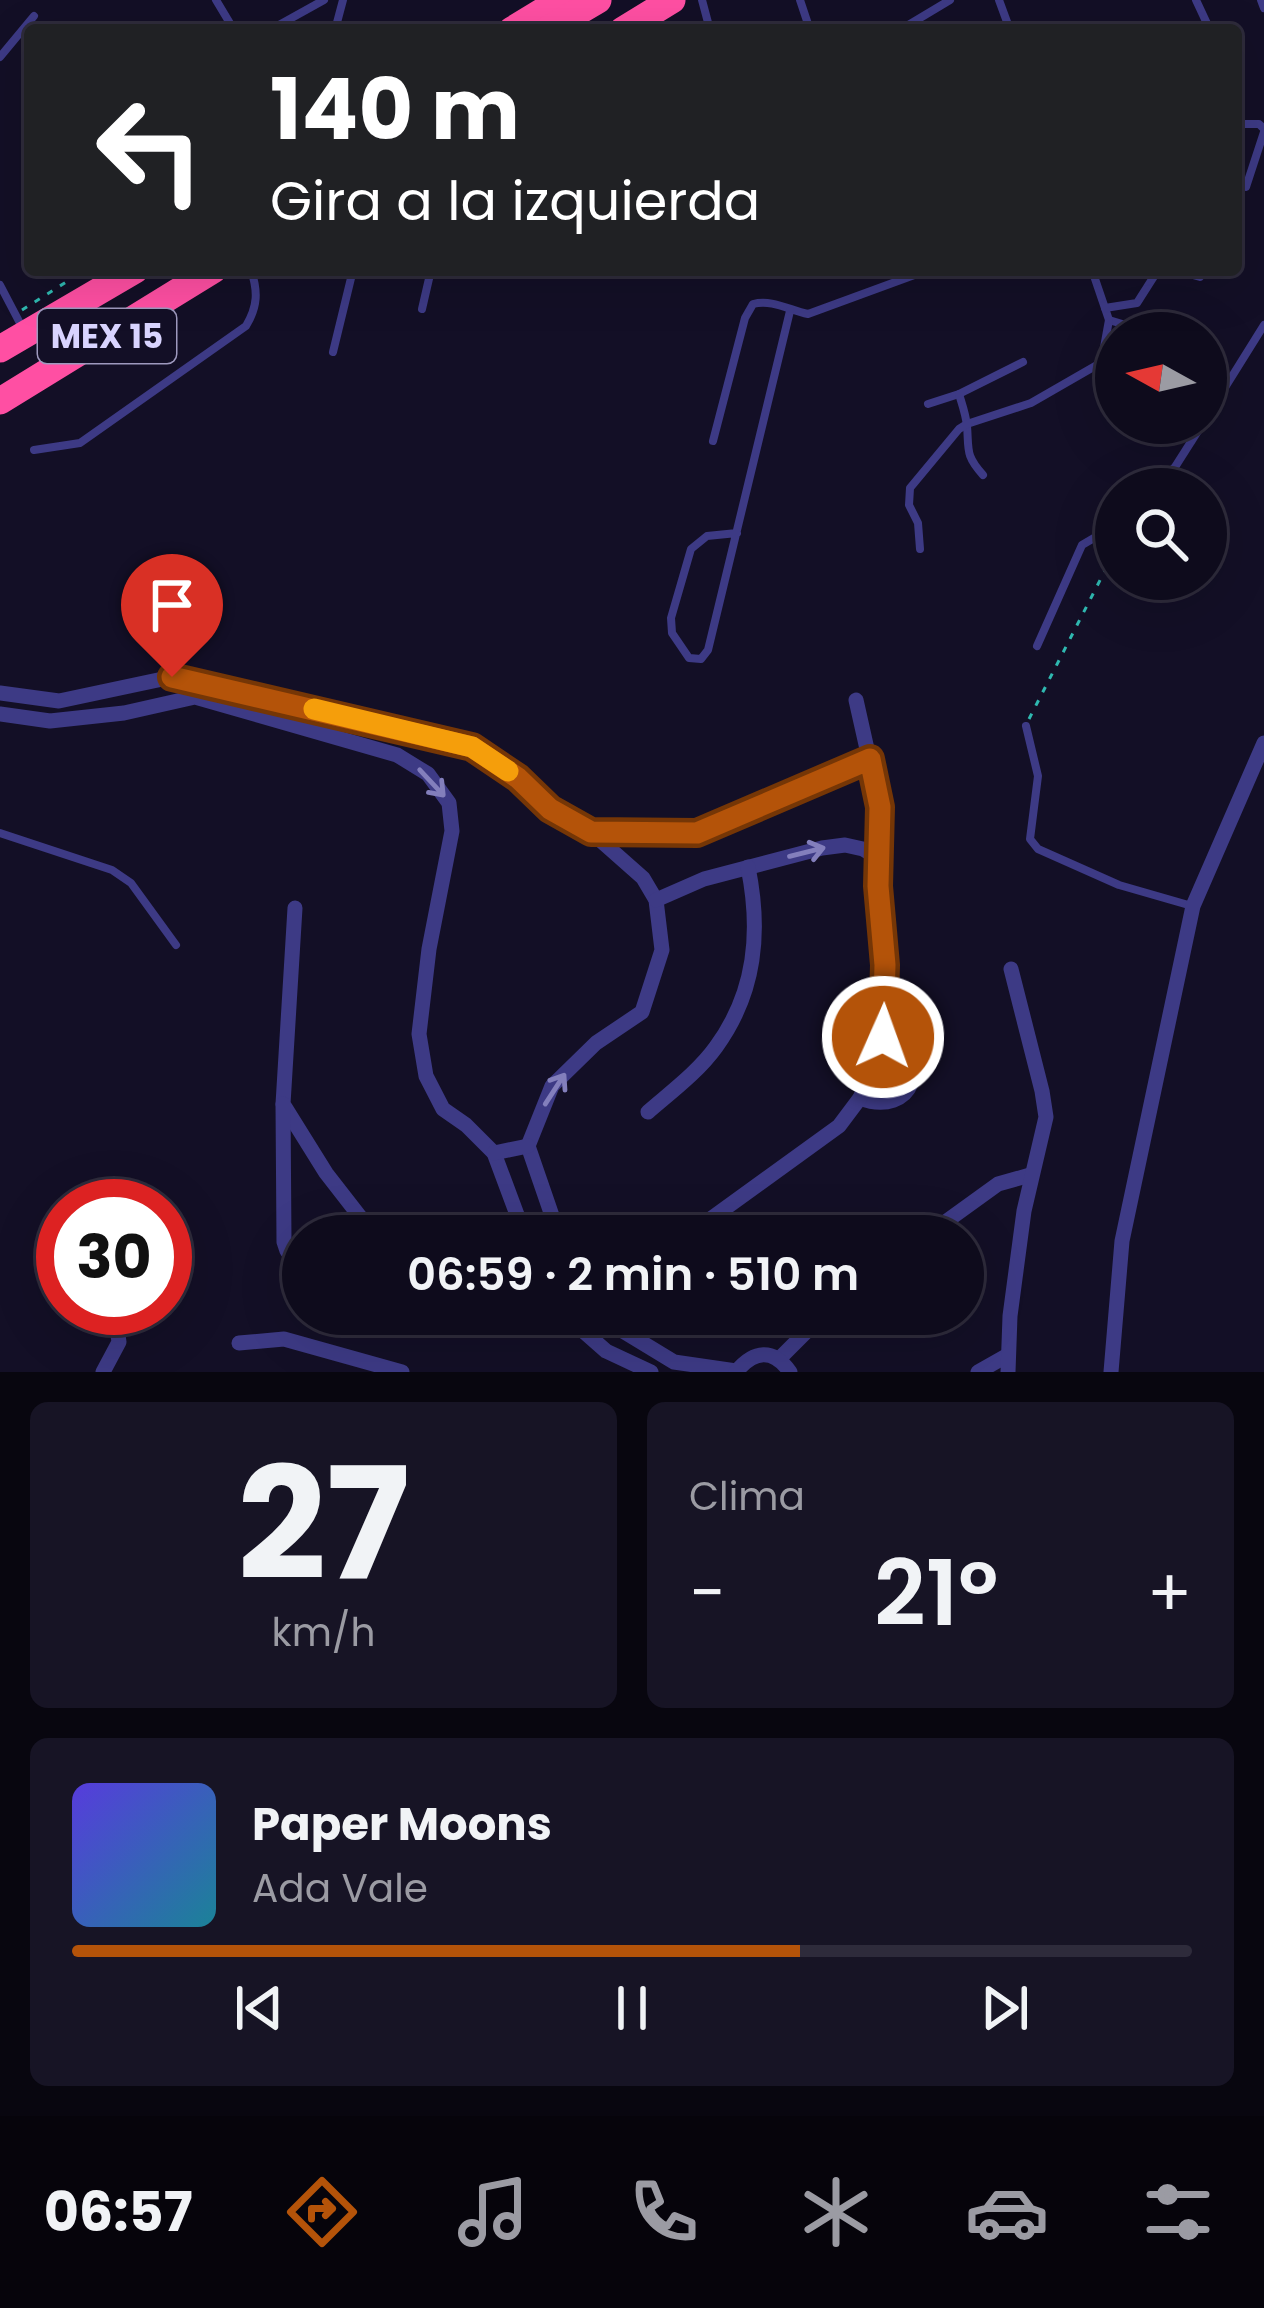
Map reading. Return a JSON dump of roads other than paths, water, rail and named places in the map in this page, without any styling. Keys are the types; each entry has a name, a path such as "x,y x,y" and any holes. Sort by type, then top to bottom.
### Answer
{"highway":[{"path":"522,24 561,0"},
{"path":"557,24 598,0"},
{"path":"610,24 644,0"},
{"path":"633,24 672,0"},
{"name":"MEX 15","path":"0,349 21,324 122,276"},
{"name":"MEX 15","path":"0,401 203,276"}],"street":[{"path":"0,694 59,701 172,677 472,747 518,778 550,809 591,832 643,878 656,900 662,950 642,1012 596,1043 552,1085 528,1146 552,1215"},
{"path":"157,681 162,705"},
{"path":"99,693 102,716"},
{"path":"0,714 50,721 195,697 397,755 428,774 449,803 452,831 429,949 419,1034 426,1076 443,1109 494,1153 517,1215"},
{"path":"716,1215 839,1126 860,1098 883,1037 880,807 856,700"},
{"path":"298,727 302,706"},
{"path":"1111,1372 1122,1241 1193,906 1264,742"},
{"path":"591,832 697,833 870,759"},
{"path":"656,900 704,879 822,848 845,845 879,859"},
{"path":"648,1112 716,1048 734,1014 749,977 757,934 748,867"},
{"path":"284,1215 283,1104 295,908"},
{"path":"978,1372 1008,1364 1030,1175 1046,1117 1011,968"},
{"path":"860,1098 877,1105 894,1102 908,1091 914,1074 911,1057 900,1043 883,1037"},
{"path":"283,1104 359,1215"},
{"path":"494,1153 528,1146"},
{"path":"955,1215 998,1184 1030,1175"},
{"path":"103,1372 118,1335"},
{"path":"588,1335 606,1351 651,1372"},
{"path":"630,1335 674,1362 736,1372 747,1359 763,1354 785,1365 808,1335"},
{"path":"239,1342 284,1339 402,1372"}],"lane":[{"path":"280,24 324,0"},
{"path":"910,24 950,0"},
{"path":"27,24 34,16"},
{"path":"0,57 24,28"},
{"path":"1246,187 1264,130"},
{"path":"34,450 80,442 246,326 258,291 253,276"},
{"path":"333,352 352,276"},
{"path":"422,309 430,276"},
{"path":"713,441 745,318 753,304 766,301 808,314 912,276"},
{"path":"1094,276 1107,312"},
{"path":"1106,308 1137,303 1153,276"},
{"path":"0,285 21,324"},
{"path":"736,533 707,536 691,549 671,618 672,633 688,658 701,659 708,650 790,311"},
{"path":"1227,384 1264,326"},
{"path":"928,404 1023,362"},
{"path":"920,549 918,523 909,505 910,488 959,429 1031,403 1095,365"},
{"path":"959,394 970,461 983,475"},
{"path":"1037,646 1082,545 1095,537"},
{"path":"1026,726 1038,776 1030,838 1038,849 1119,885 1193,906"},
{"path":"0,833 112,870 131,884 176,945"}]}
